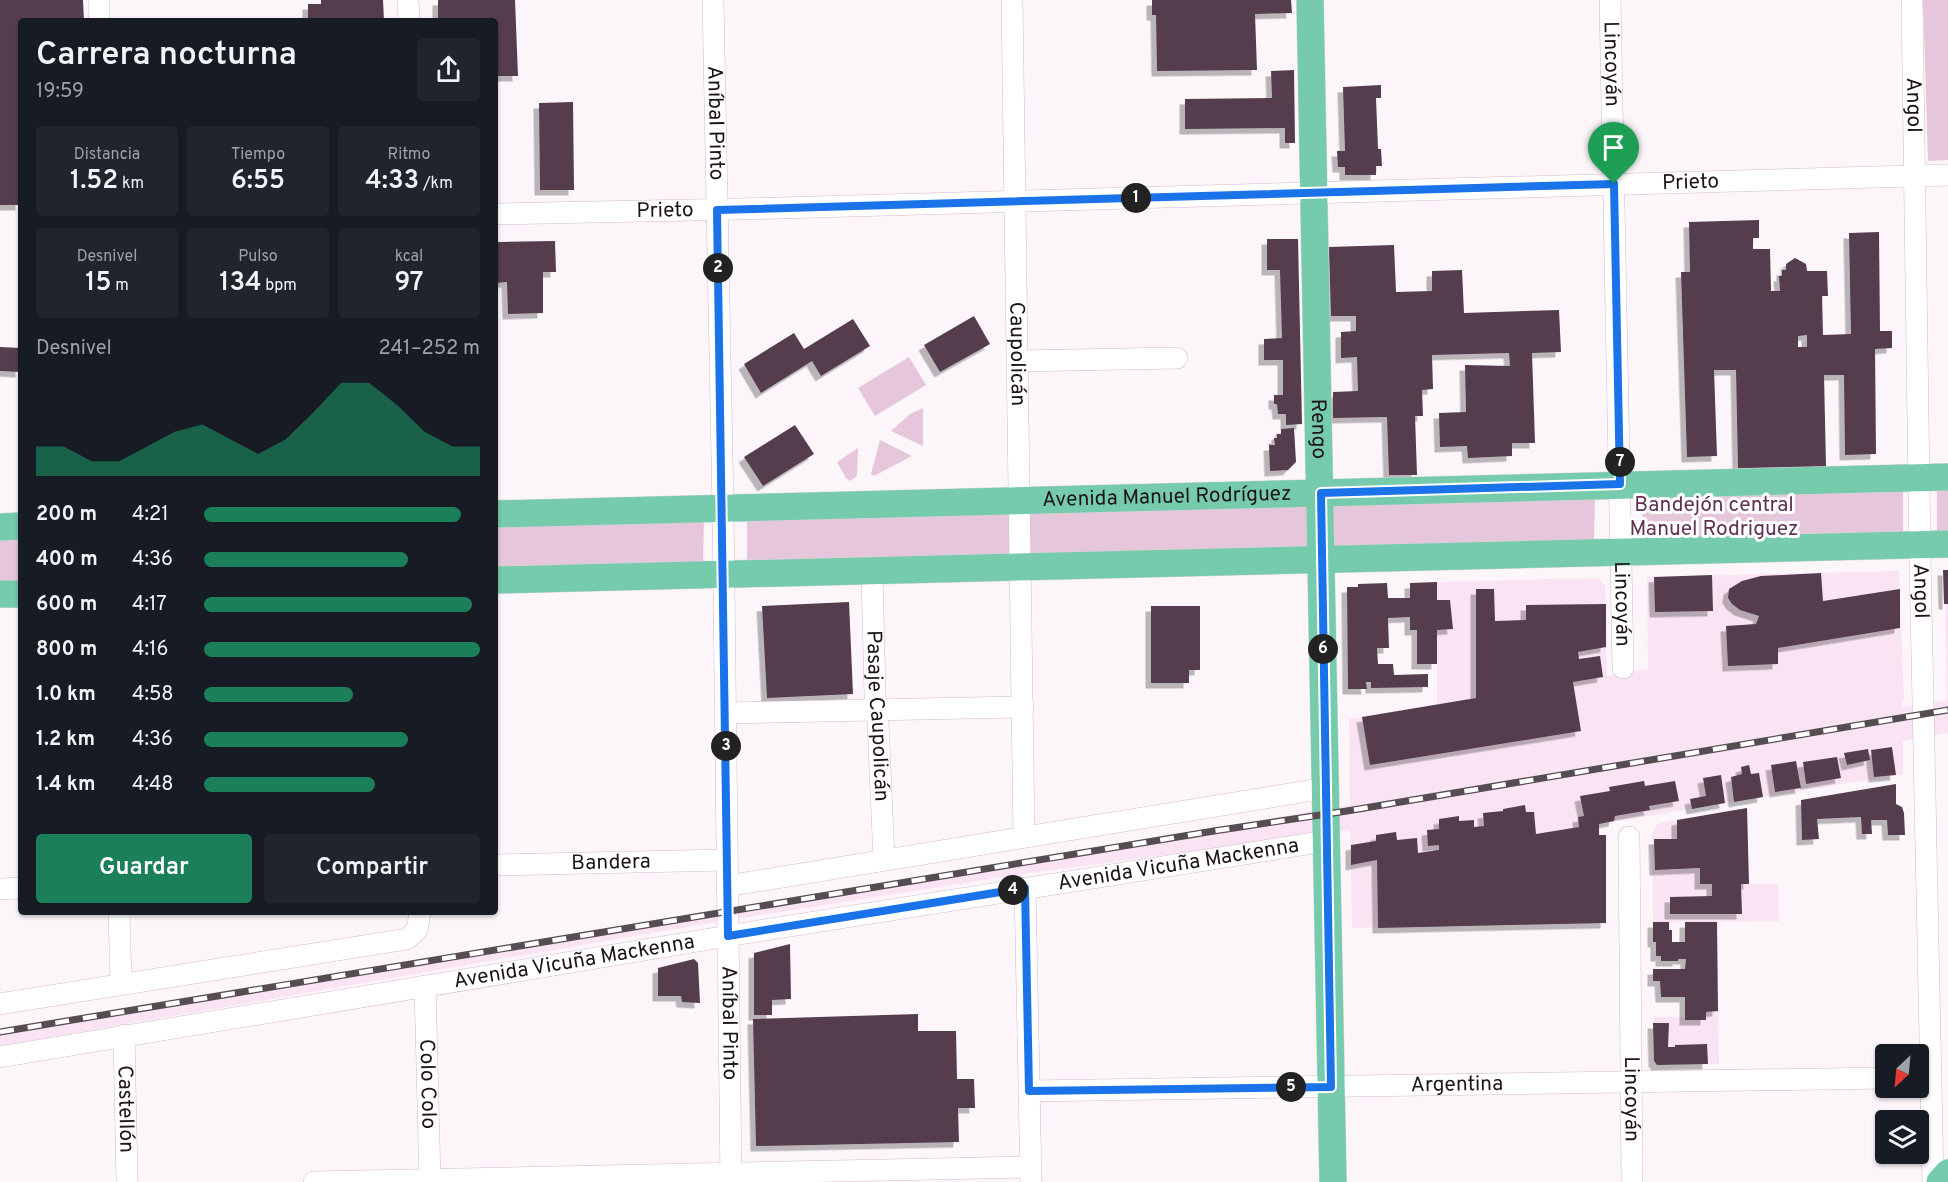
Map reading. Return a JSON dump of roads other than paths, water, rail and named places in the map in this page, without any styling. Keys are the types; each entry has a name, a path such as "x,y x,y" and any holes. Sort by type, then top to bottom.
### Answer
{"main road":[{"name":"Rengo","path":"1310,0 1333,1182"},
{"name":"Avenida Manuel Rodríguez","path":"498,514 1948,477"},
{"path":"0,527 18,526"},
{"path":"498,580 1020,569 1948,544"},
{"path":"0,594 18,594"},
{"path":"1940,1182 1948,1173"}],"street":[{"path":"99,0 99,18"},
{"path":"408,0 409,18"},
{"name":"Aníbal Pinto","path":"713,0 723,508 731,1177"},
{"name":"Caupolicán","path":"1012,0 1024,837"},
{"name":"Lincoyán","path":"1610,0 1623,668"},
{"name":"Angol","path":"1912,0 1920,545 1933,1078 1933,1182"},
{"name":"Prieto","path":"498,214 717,210 1948,175"},
{"path":"1017,361 1177,358"},
{"name":"Pasaje Caupolicán","path":"872,572 884,860"},
{"path":"725,713 1023,706"},
{"path":"728,886 1326,788"},
{"name":"Lincoyán","path":"1629,837 1632,1182"},
{"name":"Avenida Vicuña Mackenna","path":"0,1058 124,1035 728,936 1326,841"},
{"name":"Bandera","path":"498,865 727,860"},
{"path":"0,888 18,888"},
{"path":"314,1182 1031,1174 1025,888"},
{"path":"119,915 121,984"},
{"path":"0,1004 407,939 419,921"},
{"name":"Colo Colo","path":"425,986 430,1180"},
{"name":"Castellón","path":"124,1035 127,1182"},
{"name":"Argentina","path":"1029,1091 1875,1078"}],"railway":[{"path":"0,1032 1948,710"}],"park label":[{"name":"Bandejón central Manuel Rodriguez","path":"1714,517"}]}
